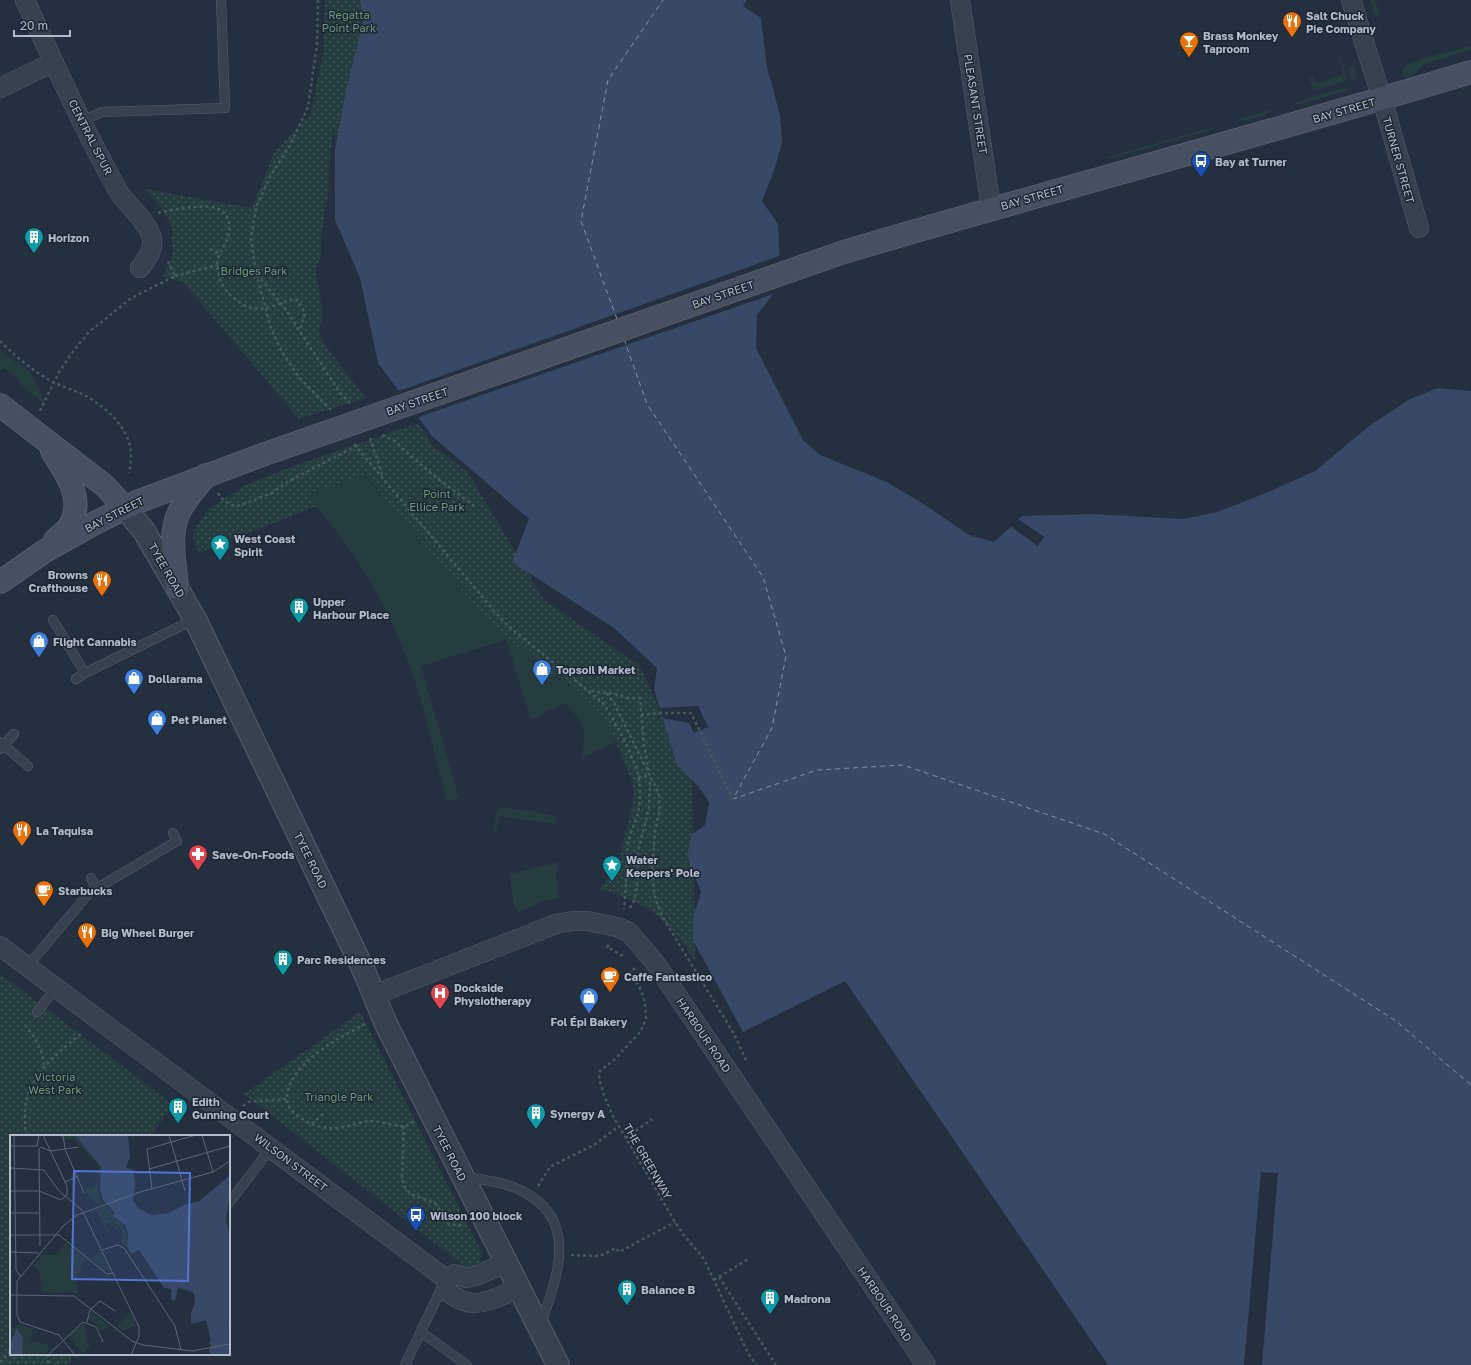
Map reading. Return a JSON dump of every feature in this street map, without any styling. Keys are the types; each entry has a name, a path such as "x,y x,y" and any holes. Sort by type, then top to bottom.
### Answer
{"main road":[{"name":"BAY STREET","path":"0,582 45,550 148,497 212,483 262,455 844,252 991,208 1382,99 1471,72"},
{"name":"TYEE ROAD","path":"0,405 36,431 105,486 125,508"},
{"path":"36,431 70,478 74,492 75,505 74,517 68,527 45,550"},
{"path":"177,588 173,540 175,523 182,507 212,483"}],"street":[{"name":"CENTRAL SPUR","path":"25,0 82,121 118,190 142,220 151,236 152,245"},
{"name":"PLEASANT STREET","path":"960,0 991,208"},
{"name":"TURNER STREET","path":"1351,0 1382,99 1419,228"},
{"path":"0,88 54,62"},
{"path":"140,268 149,255 152,245"},
{"name":"TYEE ROAD","path":"125,508 144,531 195,619 366,973 385,1022 558,1365"},
{"name":"HARBOUR ROAD","path":"374,995 556,924 573,921 587,921 617,927 629,932 656,964 924,1365"},
{"name":"WILSON STREET","path":"0,946 446,1279 448,1292 461,1300 473,1303 490,1300 519,1288"},
{"path":"446,1279 455,1274 466,1278 478,1275 506,1263"}],"lane":[{"path":"82,121 102,112 225,108 222,0"},
{"path":"76,679 85,673 195,619"},
{"path":"53,620 85,673"},
{"path":"14,734 1,745 28,766"},
{"path":"27,967 88,893 134,861 177,841 173,833"},
{"path":"91,878 96,888"},
{"path":"37,1012 56,989"},
{"path":"230,1202 271,1148"},
{"path":"462,1176 511,1186 522,1190 540,1203 552,1220 557,1231 560,1254 553,1291 539,1329"},
{"path":"405,1365 446,1279"},
{"path":"421,1332 467,1365"}],"path":[{"path":"318,0 317,44 308,107 289,147 269,178 256,208 251,238 256,273 271,328 281,350 298,376 334,415"},
{"path":"142,220 160,212 201,206 220,209 226,214 229,221 227,240 220,254 218,265 219,275 223,286 230,296 252,308 266,308 295,299 298,301 305,313 300,330"},
{"path":"152,245 164,255 175,276"},
{"path":"210,249 220,254"},
{"path":"36,431 41,408 53,382 69,357 89,332 126,302 175,276 218,265"},
{"path":"256,273 282,304 337,388 351,404"},
{"path":"0,341 18,357 53,382 83,394 108,411 129,441 131,452 129,473"},
{"path":"377,433 393,440 433,475 474,506"},
{"path":"369,438 384,480"},
{"path":"352,441 498,616 507,625 603,702 636,766 638,777 638,807 629,839 625,906"},
{"path":"212,483 218,495 224,501 235,506 241,505 272,493 288,481 356,447"},
{"path":"541,682 558,666"},
{"path":"590,691 615,694 627,698 640,698 644,744 650,776 649,808 638,851 637,888 634,901 630,908"},
{"path":"607,693 614,703 659,794 660,810 655,829 652,876 655,896 662,916 734,1034 747,1063"},
{"path":"641,715 691,713 733,799"},
{"path":"638,777 650,776"},
{"path":"609,944 607,947 626,958"},
{"name":"THE GREENWAY","path":"631,963 635,968 630,972 640,988 645,1002 646,1018 641,1031 614,1060 600,1071 599,1078 604,1095 619,1126 674,1222 699,1253 714,1280 748,1353 756,1365"},
{"path":"385,1022 373,1031 368,1023 338,1039 308,1061 297,1072 289,1087 286,1098 290,1108 296,1115 312,1124 328,1128 342,1128 371,1121 404,1126 430,1113"},
{"path":"24,1025 33,1036 42,1054 44,1068"},
{"path":"26,1135 26,1102 34,1081 54,1055 85,1030"},
{"path":"232,1118 248,1102 286,1098"},
{"path":"312,1124 324,1113"},
{"path":"626,1138 652,1120"},
{"path":"404,1126 403,1185 412,1195 436,1204 445,1222 456,1226 465,1224 468,1231"},
{"path":"531,1196 550,1167 594,1145 614,1128 619,1126"},
{"path":"560,1254 600,1256 616,1248 619,1252 674,1222"},
{"path":"714,1280 750,1258"},
{"path":"719,1277 776,1365"},
{"path":"0,1362 10,1351"}],"green space":[{"name":"Bridges Park","path":"325,0 360,0 363,22 346,90 335,150 335,128 330,150 328,197 321,235 321,256 316,269 322,309 322,320 319,331 320,336 328,349 366,398 299,419 183,282 163,277 171,259 173,250 171,237 173,235 166,216 145,189 252,208 274,153 311,113 323,52"},
{"path":"1370,0 1375,0 1380,15 1375,15"},
{"path":"1471,46 1471,50 1424,64 1413,75 1405,78 1402,74 1403,69 1414,62"},
{"path":"1339,53 1347,78 1346,81 1313,91 1309,78 1313,77 1320,83 1342,75 1343,70 1338,54"},
{"path":"1352,66 1355,68 1357,79 1351,80 1348,68"},
{"path":"1347,87 1348,90 1298,105 1293,103"},
{"path":"1273,109 1270,112 1256,118 1237,120"},
{"path":"1217,126 1214,129 1110,159 1108,157"},
{"path":"0,349 31,374 45,401 43,404 18,383 19,380 5,368 0,370"},
{"name":"Point Ellice Park","path":"418,423 434,447 467,471 544,600 640,666 693,785 695,961 675,932 660,917 644,906 599,889 620,864 622,847 631,813 634,793 630,776 611,731 597,709 490,624 365,475 306,495 316,506 199,553 193,537 193,532 209,508 248,484 299,464"},
{"path":"364,475 490,624 597,709 616,742 582,758 584,740 583,728 581,722 565,703 531,720 506,640 421,666 459,798 447,801 418,692 406,656 387,612 364,571 337,532 306,495"},
{"path":"500,807 538,812 557,817 555,824 499,816 497,830 494,831 496,813"},
{"path":"558,862 556,874 559,898 541,902 518,913 513,901 510,874"},
{"name":"Victoria West Park","path":"0,974 174,1105 151,1135 10,1135 10,1355 71,1355 71,1365 0,1365"},
{"name":"Triangle Park","path":"360,1012 481,1251 482,1255 479,1263 472,1267 464,1266 244,1094"}],"water":[{"path":"360,0 747,0 743,6 761,18 767,67 780,115 782,143 774,171 762,201 778,224 782,283 757,315 756,348 803,440 820,455 887,482 925,505 969,535 994,542 1022,516 1092,514 1183,519 1217,512 1266,493 1315,471 1369,426 1410,399 1438,388 1471,391 1471,1365 1108,1365 845,981 743,1032 693,940 693,917 701,892 687,856 692,834 705,825 709,802 699,787 677,765 654,689 657,668 614,628 512,562 529,519 432,436 378,363 360,278 335,220 335,150 346,90 363,22"}],"pier":[{"path":"782,255 784,284 776,293 416,418 396,392"},
{"path":"1018,519 1044,537 1038,546 1010,526"},
{"path":"698,706 708,727 694,733 689,723 663,718 660,708"},
{"path":"1261,1172 1278,1173 1262,1365 1244,1365"}],"ferry route":[{"path":"617,319 581,221 608,80 663,0"},
{"path":"624,339 647,404 763,577 786,656 772,728 733,799 817,770 903,765 1104,834 1396,1021 1471,1085"}],"place":[{"name":"Salt Chuck Pie Company","path":"1292,38"},
{"name":"Brass Monkey Taproom","path":"1189,58"},
{"name":"Bay at Turner","path":"1201,178"},
{"name":"Horizon","path":"34,254"},
{"name":"West Coast Spirit","path":"220,561"},
{"name":"Browns Crafthouse","path":"102,597"},
{"name":"Upper Harbour Place","path":"299,624"},
{"name":"Flight Cannabis","path":"39,658"},
{"name":"Topsoil Market","path":"542,686"},
{"name":"Dollarama","path":"134,695"},
{"name":"Pet Planet","path":"157,736"},
{"name":"La Taquisa","path":"22,847"},
{"name":"Save-On-Foods","path":"198,871"},
{"name":"Water Keepers' Pole","path":"612,882"},
{"name":"Starbucks","path":"44,907"},
{"name":"Big Wheel Burger","path":"87,949"},
{"name":"Parc Residences","path":"283,976"},
{"name":"Caffe Fantastico","path":"610,993"},
{"name":"Dockside Physiotherapy","path":"440,1010"},
{"name":"Fol Épi Bakery","path":"589,1014"},
{"name":"Edith Gunning Court","path":"178,1124"},
{"name":"Synergy A","path":"536,1130"},
{"name":"Wilson 100 block","path":"416,1232"},
{"name":"Balance B","path":"627,1306"},
{"name":"Madrona","path":"770,1315"}],"park label":[{"name":"Regatta Point Park","path":"349,20"}]}
